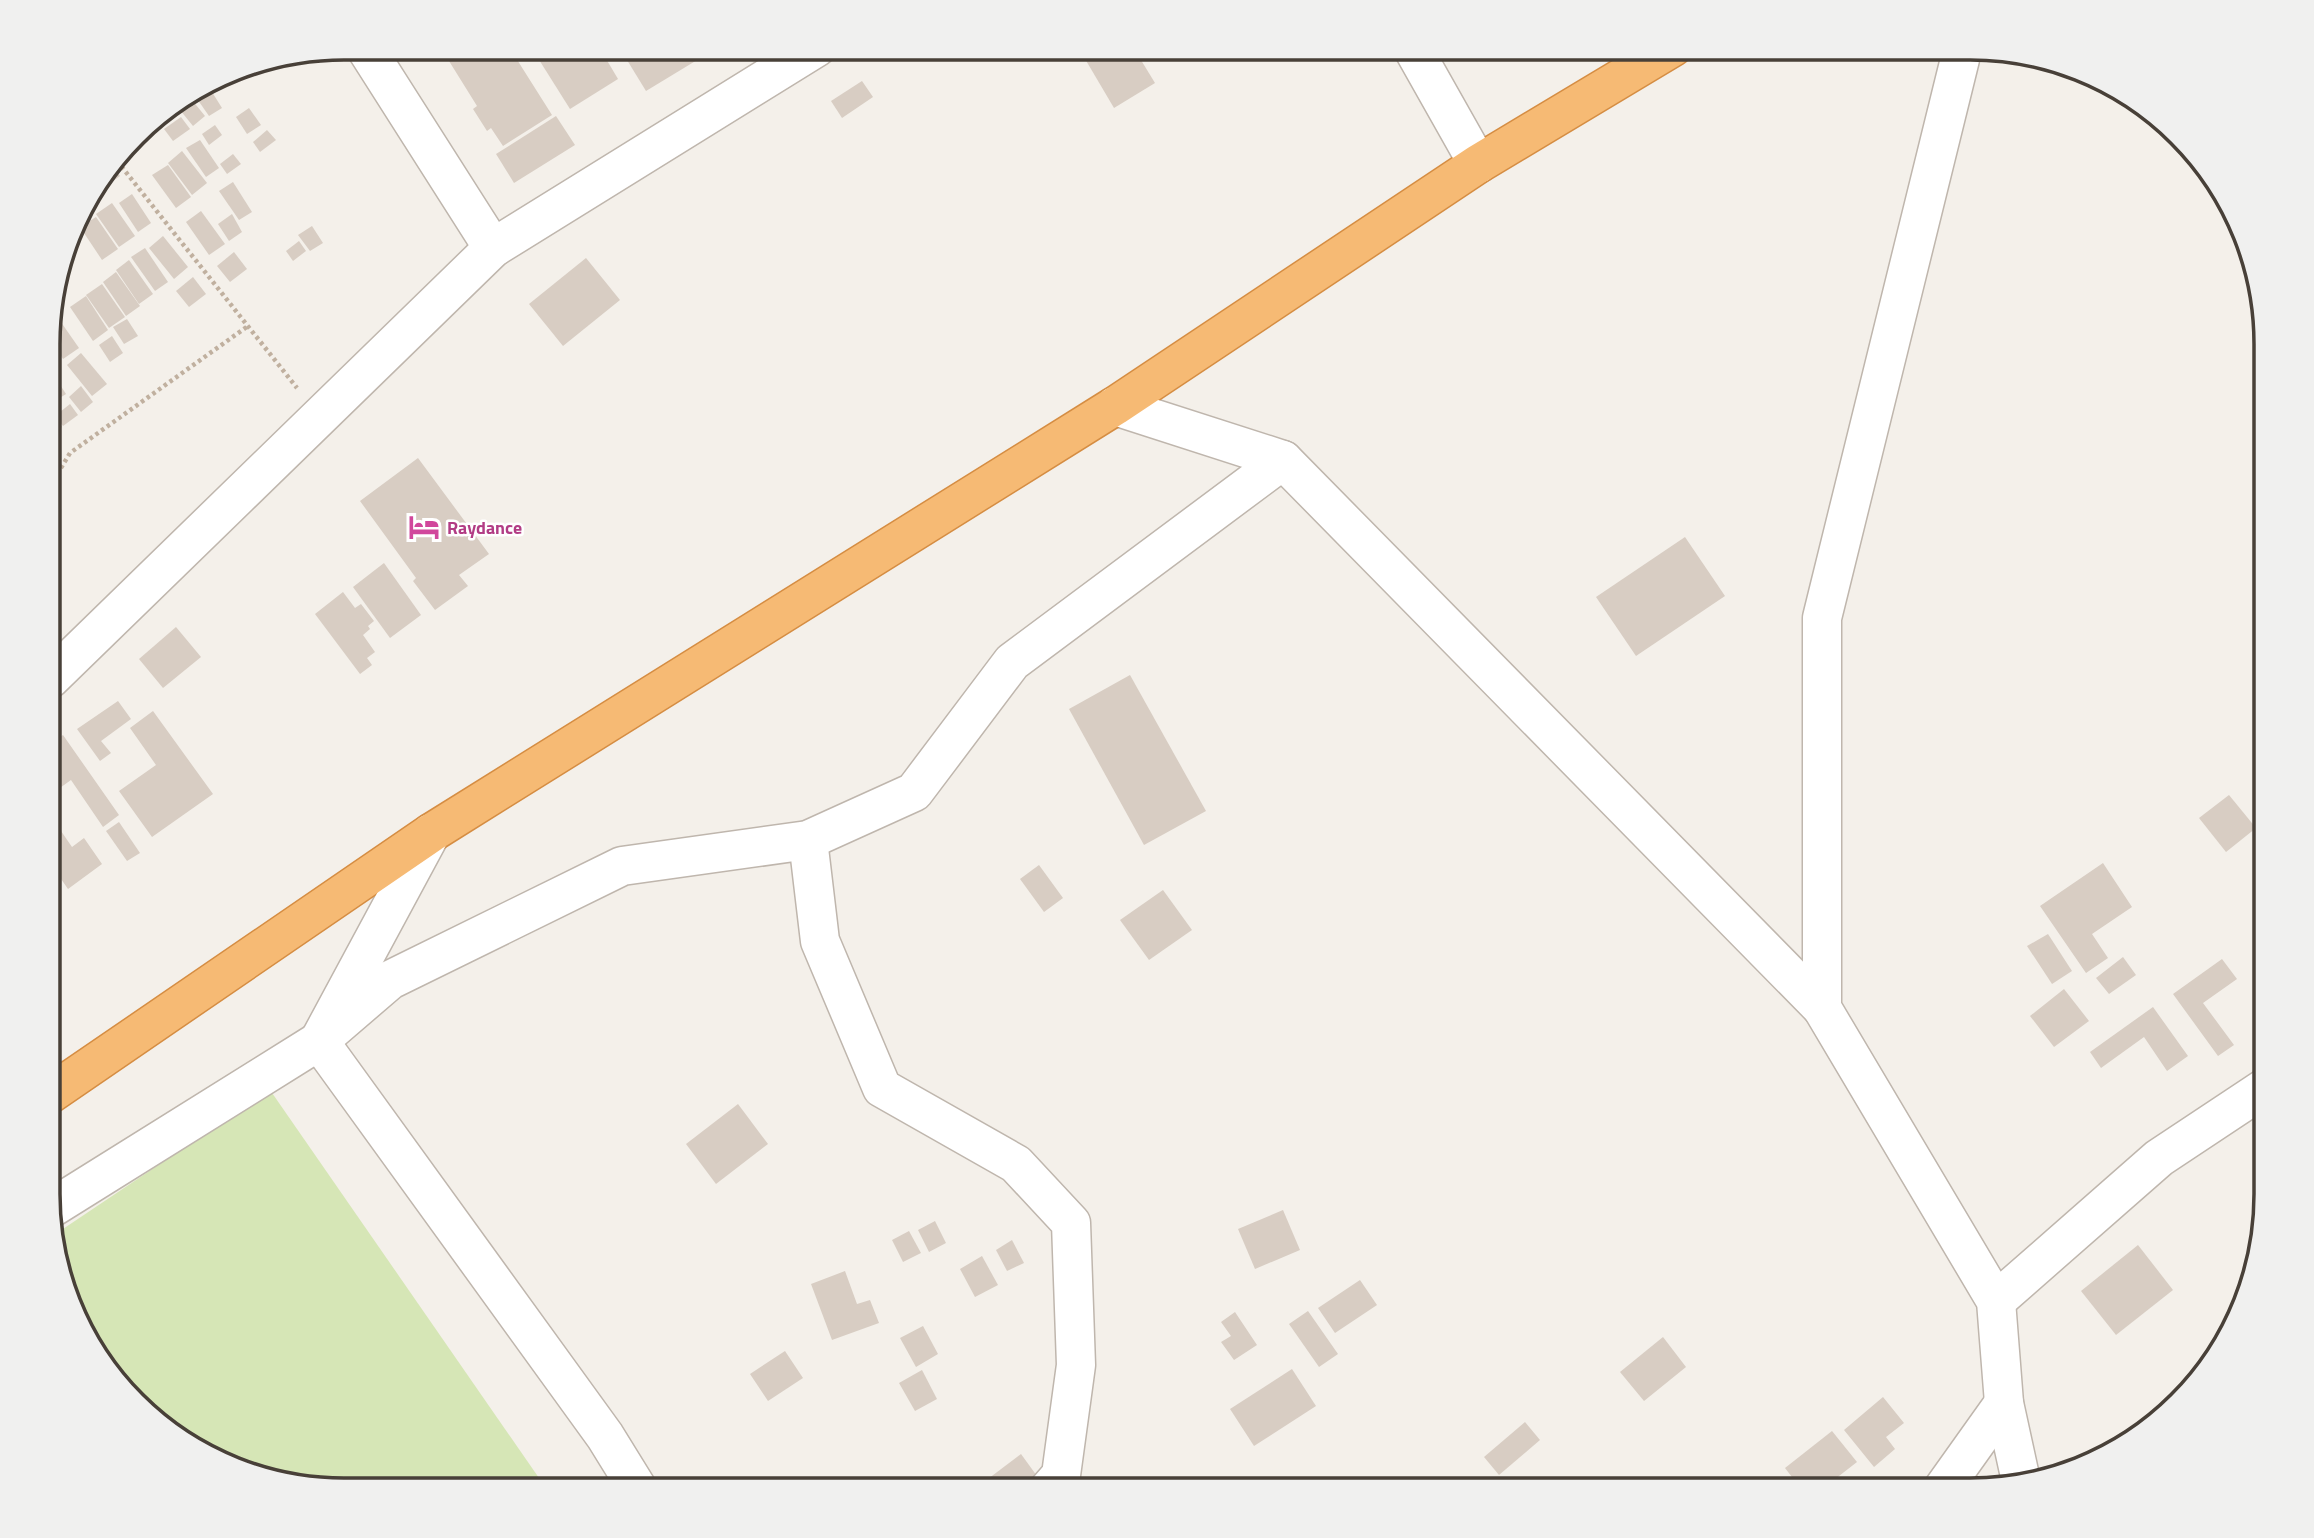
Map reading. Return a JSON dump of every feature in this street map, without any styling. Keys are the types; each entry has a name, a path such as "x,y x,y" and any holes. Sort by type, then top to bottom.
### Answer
{"highway":[{"path":"60,1087 431,833 1115,406 1478,163 1651,60"}],"street":[{"path":"373,60 493,248"},
{"path":"60,669 493,248 796,60"},
{"path":"1419,60 1478,163"},
{"path":"1822,1008 1822,618 1959,60"},
{"path":"1115,406 1283,460 1822,1008 1996,1301 2004,1404 2019,1474"},
{"path":"60,1203 319,1041 390,980 622,866 808,840 914,792 1012,662 1283,460"},
{"path":"319,1041 431,833"},
{"path":"808,840 820,942 883,1088 1016,1164 1071,1223 1076,1365 1061,1475 1058,1478"},
{"path":"319,1041 605,1436 631,1478"},
{"path":"1996,1301 2159,1158 2254,1095"},
{"path":"1951,1478 2004,1404"}],"path":[{"path":"121,167 320,416"},
{"path":"60,469 71,453 248,326"}],"green space":[{"path":"270,1090 539,1478 325,1478 270,1469 218,1449 186,1431 156,1408 130,1382 107,1352 81,1303 69,1268 62,1230"}],"building":[{"path":"517,60 552,115 503,146 491,128 487,131 473,109 477,106 449,61"},
{"path":"539,60 607,60 618,79 570,109"},
{"path":"627,60 697,60 646,91"},
{"path":"1086,60 1141,60 1155,83 1114,108"},
{"path":"862,81 873,97 842,118 831,101"},
{"path":"212,92 222,108 209,116 198,100"},
{"path":"194,102 205,116 193,126 181,111"},
{"path":"249,108 261,125 247,134 236,117"},
{"path":"556,116 575,145 514,183 496,154"},
{"path":"181,117 190,129 173,141 164,129"},
{"path":"215,125 222,135 209,145 202,134"},
{"path":"267,130 276,140 260,152 253,142"},
{"path":"200,140 219,168 206,177 186,148"},
{"path":"182,151 207,183 192,195 168,163"},
{"path":"233,154 241,164 227,174 220,164"},
{"path":"168,165 191,197 176,208 152,175"},
{"path":"117,172 120,176 109,184"},
{"path":"233,182 252,212 239,220 219,191"},
{"path":"132,194 151,223 138,232 119,203"},
{"path":"112,203 135,236 119,247 96,214"},
{"path":"201,211 225,244 209,255 186,222"},
{"path":"232,214 242,232 229,241 218,224"},
{"path":"96,217 118,249 102,260 83,231 87,223"},
{"path":"312,226 323,243 310,251 298,235"},
{"path":"163,236 188,267 174,279 149,248"},
{"path":"299,241 306,251 293,261 286,251"},
{"path":"145,248 168,282 155,291 131,257"},
{"path":"234,252 247,269 230,282 217,266"},
{"path":"586,258 620,300 563,346 529,304"},
{"path":"129,260 153,294 139,304 116,270"},
{"path":"116,272 140,306 126,316 103,282"},
{"path":"193,277 206,294 189,307 176,291"},
{"path":"102,284 125,317 109,328 86,295"},
{"path":"86,296 108,330 93,341 70,307"},
{"path":"127,319 138,336 124,344 113,327"},
{"path":"60,321 79,348 63,359 60,354"},
{"path":"112,336 123,353 110,362 99,345"},
{"path":"81,353 107,384 92,396 67,365"},
{"path":"60,385 66,394 60,398"},
{"path":"81,386 93,402 81,412 69,397"},
{"path":"70,404 78,415 63,426 60,422 60,412"},
{"name":"Raydance","path":"418,458 489,554 459,575 468,586 435,610 413,581 416,578 360,501"},
{"path":"1685,537 1725,596 1636,656 1596,597"},
{"path":"384,563 421,615 390,638 353,587"},
{"path":"343,592 355,608 361,604 374,621 363,635 375,652 367,658 372,665 360,674 315,614"},
{"path":"176,627 201,657 163,688 139,659"},
{"path":"1130,675 1206,811 1144,845 1069,709"},
{"path":"118,701 131,719 101,741 111,753 100,761 77,729"},
{"path":"153,711 213,794 152,837 119,791 156,765 130,728"},
{"path":"63,735 119,815 103,827 71,780 60,788 60,737"},
{"path":"2229,795 2254,826 2254,830 2226,852 2199,818"},
{"path":"119,822 140,853 127,861 106,831"},
{"path":"60,832 72,847 84,838 102,864 68,889 60,877"},
{"path":"2103,863 2132,907 2092,934 2108,958 2086,973 2040,906"},
{"path":"1039,865 1063,898 1044,912 1020,879"},
{"path":"1163,890 1192,930 1149,960 1120,920"},
{"path":"2048,934 2072,971 2052,984 2027,946"},
{"path":"2123,957 2136,975 2109,994 2096,978"},
{"path":"2222,959 2237,979 2203,1003 2234,1045 2218,1056 2173,994"},
{"path":"2064,989 2089,1021 2054,1047 2030,1016"},
{"path":"2153,1007 2188,1056 2167,1071 2144,1037 2101,1068 2090,1052"},
{"path":"738,1104 768,1144 716,1184 686,1144"},
{"path":"1283,1210 1300,1250 1255,1269 1238,1229"},
{"path":"935,1221 946,1243 929,1252 918,1230"},
{"path":"909,1231 921,1253 903,1262 892,1240"},
{"path":"1012,1240 1024,1263 1007,1271 996,1250"},
{"path":"2138,1245 2173,1290 2116,1335 2081,1291"},
{"path":"982,1256 998,1285 975,1297 960,1269"},
{"path":"845,1271 857,1304 870,1300 879,1323 832,1340 811,1284"},
{"path":"1360,1280 1377,1305 1335,1333 1318,1308"},
{"path":"1308,1311 1338,1354 1319,1367 1289,1324"},
{"path":"1235,1312 1257,1345 1234,1360 1221,1342 1231,1336 1221,1322"},
{"path":"923,1326 938,1354 916,1367 900,1338"},
{"path":"1663,1337 1686,1367 1644,1401 1620,1372"},
{"path":"785,1351 803,1378 768,1401 750,1374"},
{"path":"1292,1369 1316,1406 1254,1446 1230,1409"},
{"path":"922,1370 937,1399 915,1411 899,1383"},
{"path":"1883,1397 1904,1423 1886,1437 1895,1449 1874,1467 1844,1430"},
{"path":"1525,1422 1540,1440 1499,1475 1484,1457"},
{"path":"1832,1431 1857,1462 1836,1478 1793,1478 1785,1468"},
{"path":"1021,1454 1037,1476 1034,1478 989,1478"}],"place":[{"name":"Raydance","path":"424,527"}]}
